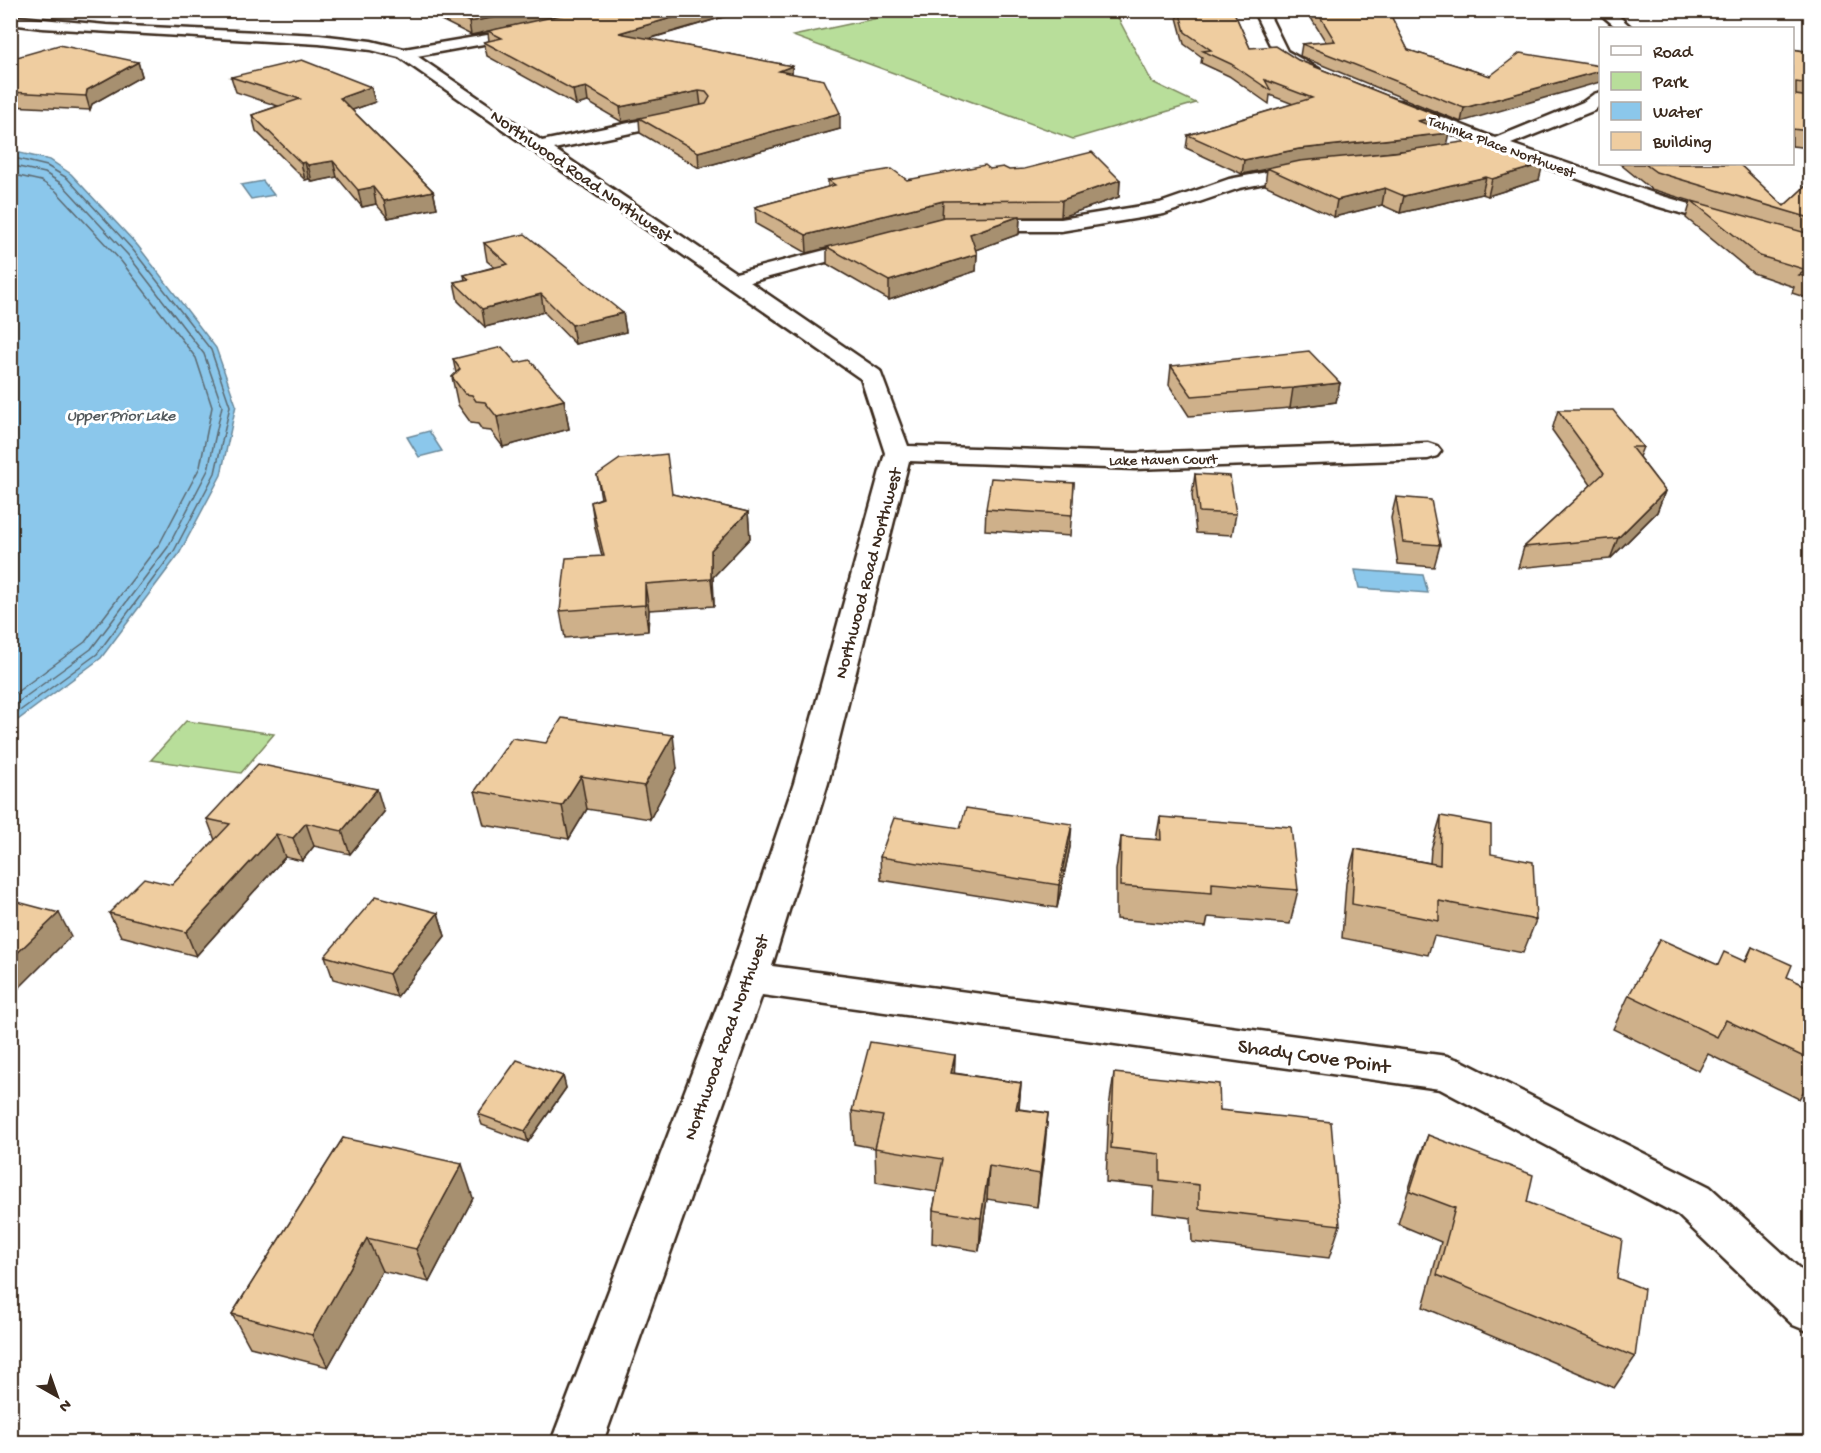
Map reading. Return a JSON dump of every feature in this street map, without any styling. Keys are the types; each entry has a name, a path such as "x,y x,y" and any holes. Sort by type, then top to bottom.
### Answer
{"street":[{"path":"404,54 517,34 621,10"},
{"path":"1260,10 1281,54 1303,68 1325,76"},
{"path":"1602,10 1624,27"},
{"name":"Northwood Road Northwest","path":"10,20 133,30 325,39 381,46 404,54 872,376 898,453 811,783 748,978 577,1443"},
{"path":"88,43 133,30"},
{"name":"Tahinka Place Northwest","path":"1378,98 1495,145 1730,224 1810,245"},
{"path":"1433,155 1495,145 1589,106 1599,98"},
{"path":"540,147 701,113"},
{"path":"955,226 1061,225 1164,208 1236,183 1296,170 1332,166"},
{"path":"731,281 887,240"},
{"name":"Lake Haven Court","path":"898,453 1135,461 1428,451"},
{"name":"Shady Cove Point","path":"748,978 1447,1073 1694,1201 1810,1309"}],"green space":[{"path":"911,11 1108,11 1117,16 1152,82 1196,103 1073,139 793,36"},
{"path":"186,721 274,734 241,773 151,760"}],"water":[{"name":"Upper Prior Lake","path":"11,151 50,160 71,174 138,246 216,348 236,405 221,475 179,554 101,658 11,725"},
{"path":"263,181 274,195 251,199 241,185"},
{"path":"429,431 442,451 419,457 407,437"},
{"path":"1355,570 1423,575 1428,593 1359,588"}],"building":[{"path":"446,10 530,10 469,22"},
{"path":"584,10 699,10 619,33 792,66 779,71 824,80 840,113 698,152 639,118 706,104 710,97 706,92 699,91 620,107 586,87 573,90 484,42 502,38 488,31"},
{"path":"1179,10 1233,10 1250,48 1276,46 1298,60 1439,116 1418,121 1449,133 1299,149 1244,160 1188,135 1312,98 1265,80 1271,91 1231,64 1203,51 1211,50 1185,32"},
{"path":"1316,10 1388,10 1408,50 1490,76 1520,53 1599,66 1599,71 1464,108 1302,44 1335,41"},
{"path":"59,45 138,62 87,90 86,96 10,92 10,59"},
{"path":"1794,49 1810,52 1810,84 1796,82 1796,95 1810,97 1810,131 1794,129"},
{"path":"302,60 371,87 340,98 433,191 384,201 373,187 358,190 333,161 308,165 305,162 301,163 252,115 300,99 231,77"},
{"path":"1476,140 1543,164 1492,179 1486,177 1404,196 1385,188 1337,200 1267,168 1300,161 1395,152"},
{"path":"1092,152 1120,180 1062,200 943,201 806,235 755,207 835,185 828,180 892,169 907,180 985,165 990,169 1003,167 1009,170 1024,169"},
{"path":"1646,165 1740,165 1784,206 1810,182 1810,218 1656,172"},
{"path":"1692,201 1810,234 1810,278 1799,275 1807,270 1760,256"},
{"path":"1020,216 970,234 977,254 889,281 827,247 944,217"},
{"path":"525,234 623,313 572,325 541,294 482,309 454,282 469,279 464,275 508,264 484,243"},
{"path":"502,347 516,363 530,360 564,400 497,417 485,402 476,401 472,395 465,394 452,377 460,369 453,359"},
{"path":"1309,351 1340,383 1192,396 1171,366"},
{"path":"1558,410 1613,410 1643,447 1631,447 1665,491 1618,538 1524,547 1604,473"},
{"path":"667,454 672,494 748,512 711,550 711,579 645,584 645,605 560,611 566,558 604,556 591,502 603,498 597,475 620,459"},
{"path":"1195,474 1230,476 1236,514 1199,512"},
{"path":"991,478 1074,483 1072,515 986,509"},
{"path":"1396,497 1431,500 1440,545 1403,542"},
{"path":"562,718 673,735 644,786 581,776 562,806 475,791 512,738 546,743"},
{"path":"258,764 377,789 342,831 306,823 293,838 276,834 186,932 109,913 144,878 172,885 230,824 207,819"},
{"path":"966,808 1072,824 1059,885 880,857 894,818 960,828"},
{"path":"1441,816 1491,825 1491,854 1533,862 1536,920 1439,901 1439,921 1352,904 1355,849 1440,865"},
{"path":"1160,817 1291,827 1298,890 1212,883 1212,893 1120,886 1121,837 1161,840"},
{"path":"376,896 438,913 389,974 325,956"},
{"path":"10,900 59,913 10,960"},
{"path":"1660,939 1718,965 1724,952 1746,962 1752,947 1792,965 1787,977 1810,988 1810,1060 1726,1020 1717,1037 1629,995"},
{"path":"870,1042 955,1055 951,1073 1021,1083 1016,1109 1048,1113 1040,1174 989,1166 981,1218 933,1210 943,1159 875,1148 883,1116 852,1111"},
{"path":"517,1060 563,1076 525,1131 478,1114"},
{"path":"1114,1073 1219,1084 1220,1110 1331,1122 1340,1225 1199,1209 1199,1185 1160,1180 1160,1154 1111,1148"},
{"path":"1428,1135 1533,1175 1527,1202 1622,1239 1617,1278 1644,1289 1635,1357 1437,1275 1455,1208 1410,1191"},
{"path":"343,1138 462,1164 416,1249 367,1238 312,1335 232,1314"}]}
